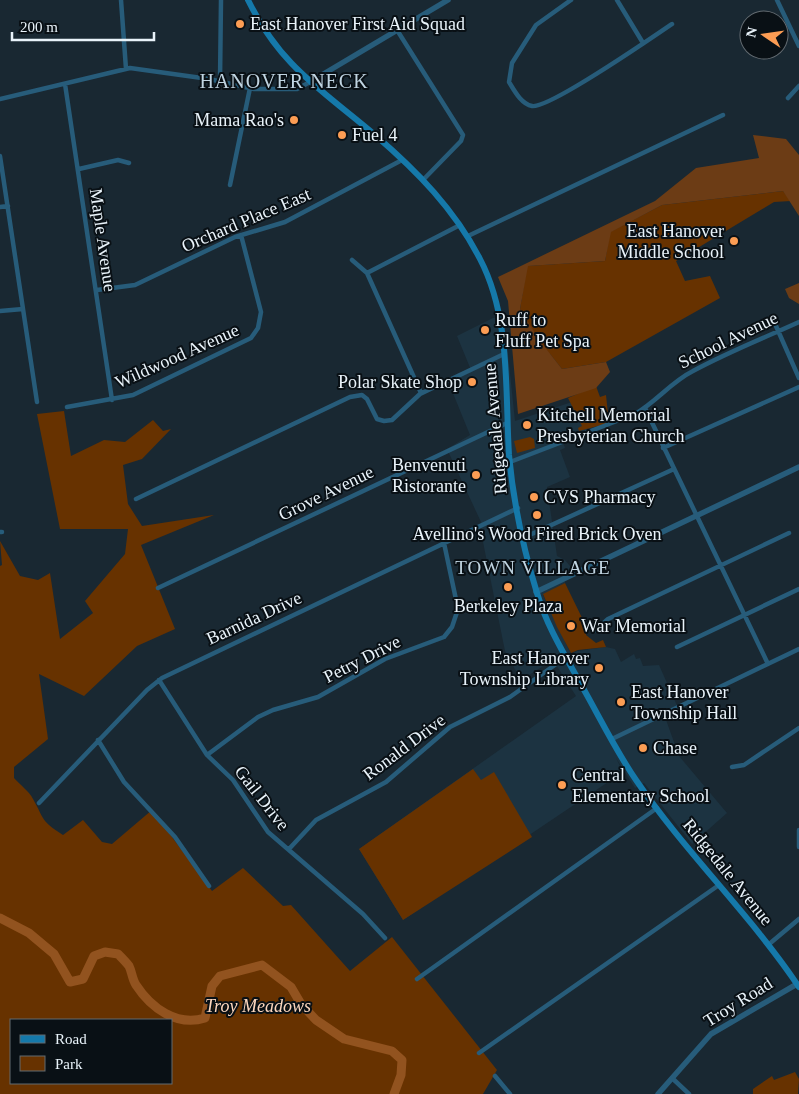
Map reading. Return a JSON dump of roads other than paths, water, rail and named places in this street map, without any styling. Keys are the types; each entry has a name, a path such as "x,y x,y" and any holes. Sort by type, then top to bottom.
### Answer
{"main road":[{"name":"Ridgedale Avenue","path":"248,0 274,45 310,82 423,180 468,236 488,275 496,300 504,354 510,462 536,592 546,618 626,766 657,808 768,944 798,985"}],"street":[{"path":"121,0 126,69"},
{"path":"220,81 221,0"},
{"path":"0,99 126,69 144,68 250,88 297,90 448,0"},
{"path":"571,0 541,20 512,63 509,82 526,104 536,106 544,104 672,24"},
{"path":"617,0 643,43"},
{"path":"777,0 799,46"},
{"path":"397,30 463,135 461,141 423,180"},
{"name":"Maple Avenue","path":"65,84 112,400"},
{"path":"788,98 799,86"},
{"path":"230,185 250,88"},
{"path":"468,236 723,115"},
{"path":"0,156 37,402"},
{"path":"79,169 118,160 129,163"},
{"name":"Orchard Place East","path":"97,290 135,285 241,235 284,222 402,160"},
{"path":"0,207 8,206"},
{"path":"367,273 460,225"},
{"name":"Wildwood Avenue","path":"67,407 133,395 233,347 255,333 260,322 261,312 241,235"},
{"path":"352,260 367,273 421,393"},
{"path":"0,311 23,308"},
{"path":"772,317 799,378"},
{"name":"School Avenue","path":"510,462 612,425 645,408 674,382 694,370 799,322"},
{"path":"136,499 355,395 365,398 374,416 386,421 395,418 421,393 504,354"},
{"path":"664,448 799,387"},
{"path":"645,408 768,664"},
{"name":"Grove Avenue","path":"158,588 507,423"},
{"path":"536,592 799,467"},
{"path":"524,538 674,469"},
{"name":"Barnida Drive","path":"38,803 159,680 518,508"},
{"path":"596,630 608,619 789,533"},
{"name":"Petry Drive","path":"207,754 242,727 266,714 318,696 385,659 444,637 452,628 458,609 444,543"},
{"path":"677,647 799,589"},
{"path":"612,739 799,649"},
{"name":"Ronald Drive","path":"289,849 316,820 386,782 450,728 510,697 566,657"},
{"name":"Gail Drive","path":"159,680 207,754 232,780 268,832 364,914 385,938"},
{"path":"732,767 744,765 799,728"},
{"path":"98,740 124,782 175,837 209,886"},
{"path":"417,979 657,808"},
{"path":"799,830 799,847"},
{"path":"479,1053 719,885"},
{"path":"768,944 799,919"},
{"name":"Troy Road","path":"658,1094 711,1034 798,985"},
{"path":"495,1076 510,1094"},
{"path":"672,1078 689,1094"}],"waterway":[{"path":"0,918 29,933 54,954 70,982 83,979 94,956 105,952 118,954 129,966 135,983 149,1001 166,1014 185,1020 205,1018 212,986 220,976 262,965 291,987 301,1004 316,1020 344,1039 392,1051 402,1060 401,1075 394,1094"}],"place":[{"name":"East Hanover First Aid Squad","path":"240,24"},
{"name":"Mama Rao's","path":"294,120"},
{"name":"Fuel 4","path":"342,135"},
{"name":"East Hanover Middle School","path":"734,241"},
{"name":"Ruff to Fluff Pet Spa","path":"485,330"},
{"name":"Polar Skate Shop","path":"472,382"},
{"name":"Kitchell Memorial Presbyterian Church","path":"527,425"},
{"name":"Benvenuti Ristorante","path":"476,475"},
{"name":"CVS Pharmacy","path":"534,497"},
{"name":"Avellino's Wood Fired Brick Oven","path":"537,515"},
{"name":"Berkeley Plaza","path":"508,587"},
{"name":"War Memorial","path":"571,626"},
{"name":"East Hanover Township Library","path":"599,668"},
{"name":"East Hanover Township Hall","path":"621,702"},
{"name":"Chase","path":"643,748"},
{"name":"Central Elementary School","path":"562,785"}],"district":[{"name":"HANOVER NECK","path":"284,81"},
{"name":"TOWN VILLAGE","path":"533,567"}],"park label":[{"name":"Troy Meadows","path":"258,1006"}]}
